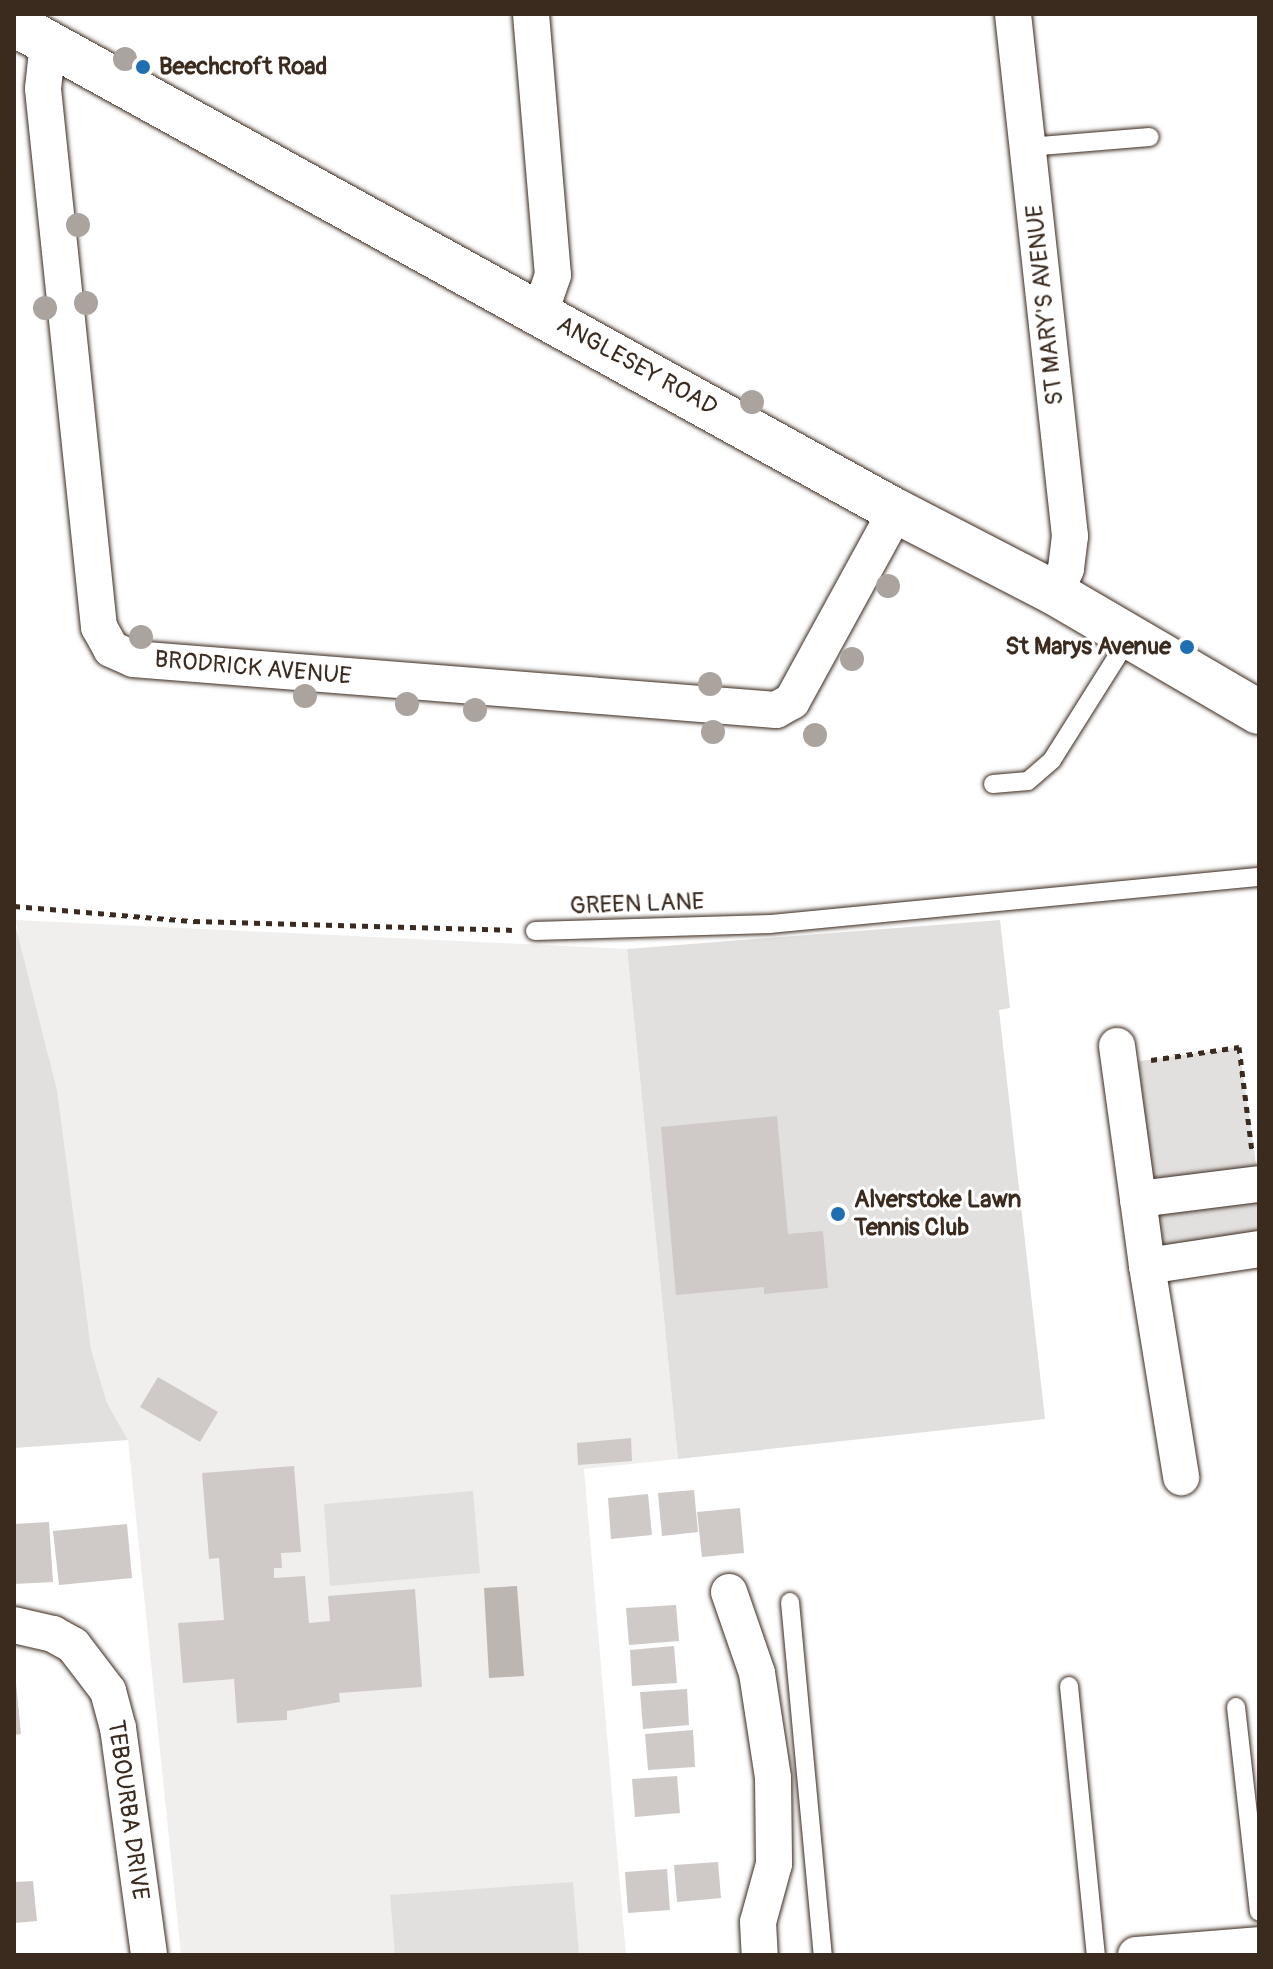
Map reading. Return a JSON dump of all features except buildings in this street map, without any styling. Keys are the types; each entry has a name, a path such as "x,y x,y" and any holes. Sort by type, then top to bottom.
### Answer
{"street":[{"path":"531,14 553,275 540,312"},
{"name":"ST MARY'S AVENUE","path":"1013,14 1070,536 1066,569 1055,593"},
{"name":"ANGLESEY ROAD","path":"31,28 896,511 1055,593 1259,712"},
{"name":"BRODRICK AVENUE","path":"31,28 42,76 99,627 111,649 133,659 776,710 792,701 896,511"},
{"path":"1118,1055 1147,1266 1181,1477"},
{"path":"1138,1199 1258,1184"},
{"path":"1147,1266 1259,1249"},
{"path":"729,1592 757,1673 773,1778 774,1864 758,1922 760,1955"},
{"name":"TEBOURBA DRIVE","path":"14,1625 73,1645 108,1691 118,1728 149,1955"},
{"path":"1136,1955 1259,1945"}],"lane":[{"path":"1028,147 1150,137"},
{"path":"993,784 1028,781 1052,760 1130,636"},
{"name":"GREEN LANE","path":"535,931 770,924 1259,877"},
{"path":"790,1602 823,1955"},
{"path":"1069,1686 1096,1955"},
{"path":"1236,1707 1254,1835 1259,1912"}],"path":[{"path":"14,906 194,921 535,931"},
{"path":"1118,1055 1239,1047 1258,1184"}],"shaded area":[{"path":"14,920 57,1090 91,1349 107,1403 128,1440 14,1448"},
{"path":"16,920 627,949 678,1459 584,1469 626,1955 181,1955 128,1440 107,1403 91,1349 47,1049 20,956"},
{"name":"Alverstoke Lawn Tennis Club","path":"1000,920 1010,1008 999,1010 1045,1419 678,1459 627,949"},
{"path":"1239,1047 1259,1184 1259,1250 1147,1266 1119,1064"},
{"path":"473,1491 480,1573 330,1586 324,1504"},
{"path":"517,1586 524,1676 489,1678 484,1588"},
{"path":"573,1882 579,1955 395,1955 390,1895"}],"place":[{"name":"Beechcroft Road","path":"143,67"},
{"name":"St Marys Avenue","path":"1187,647"},
{"name":"Alverstoke Lawn Tennis Club","path":"838,1214"}]}
